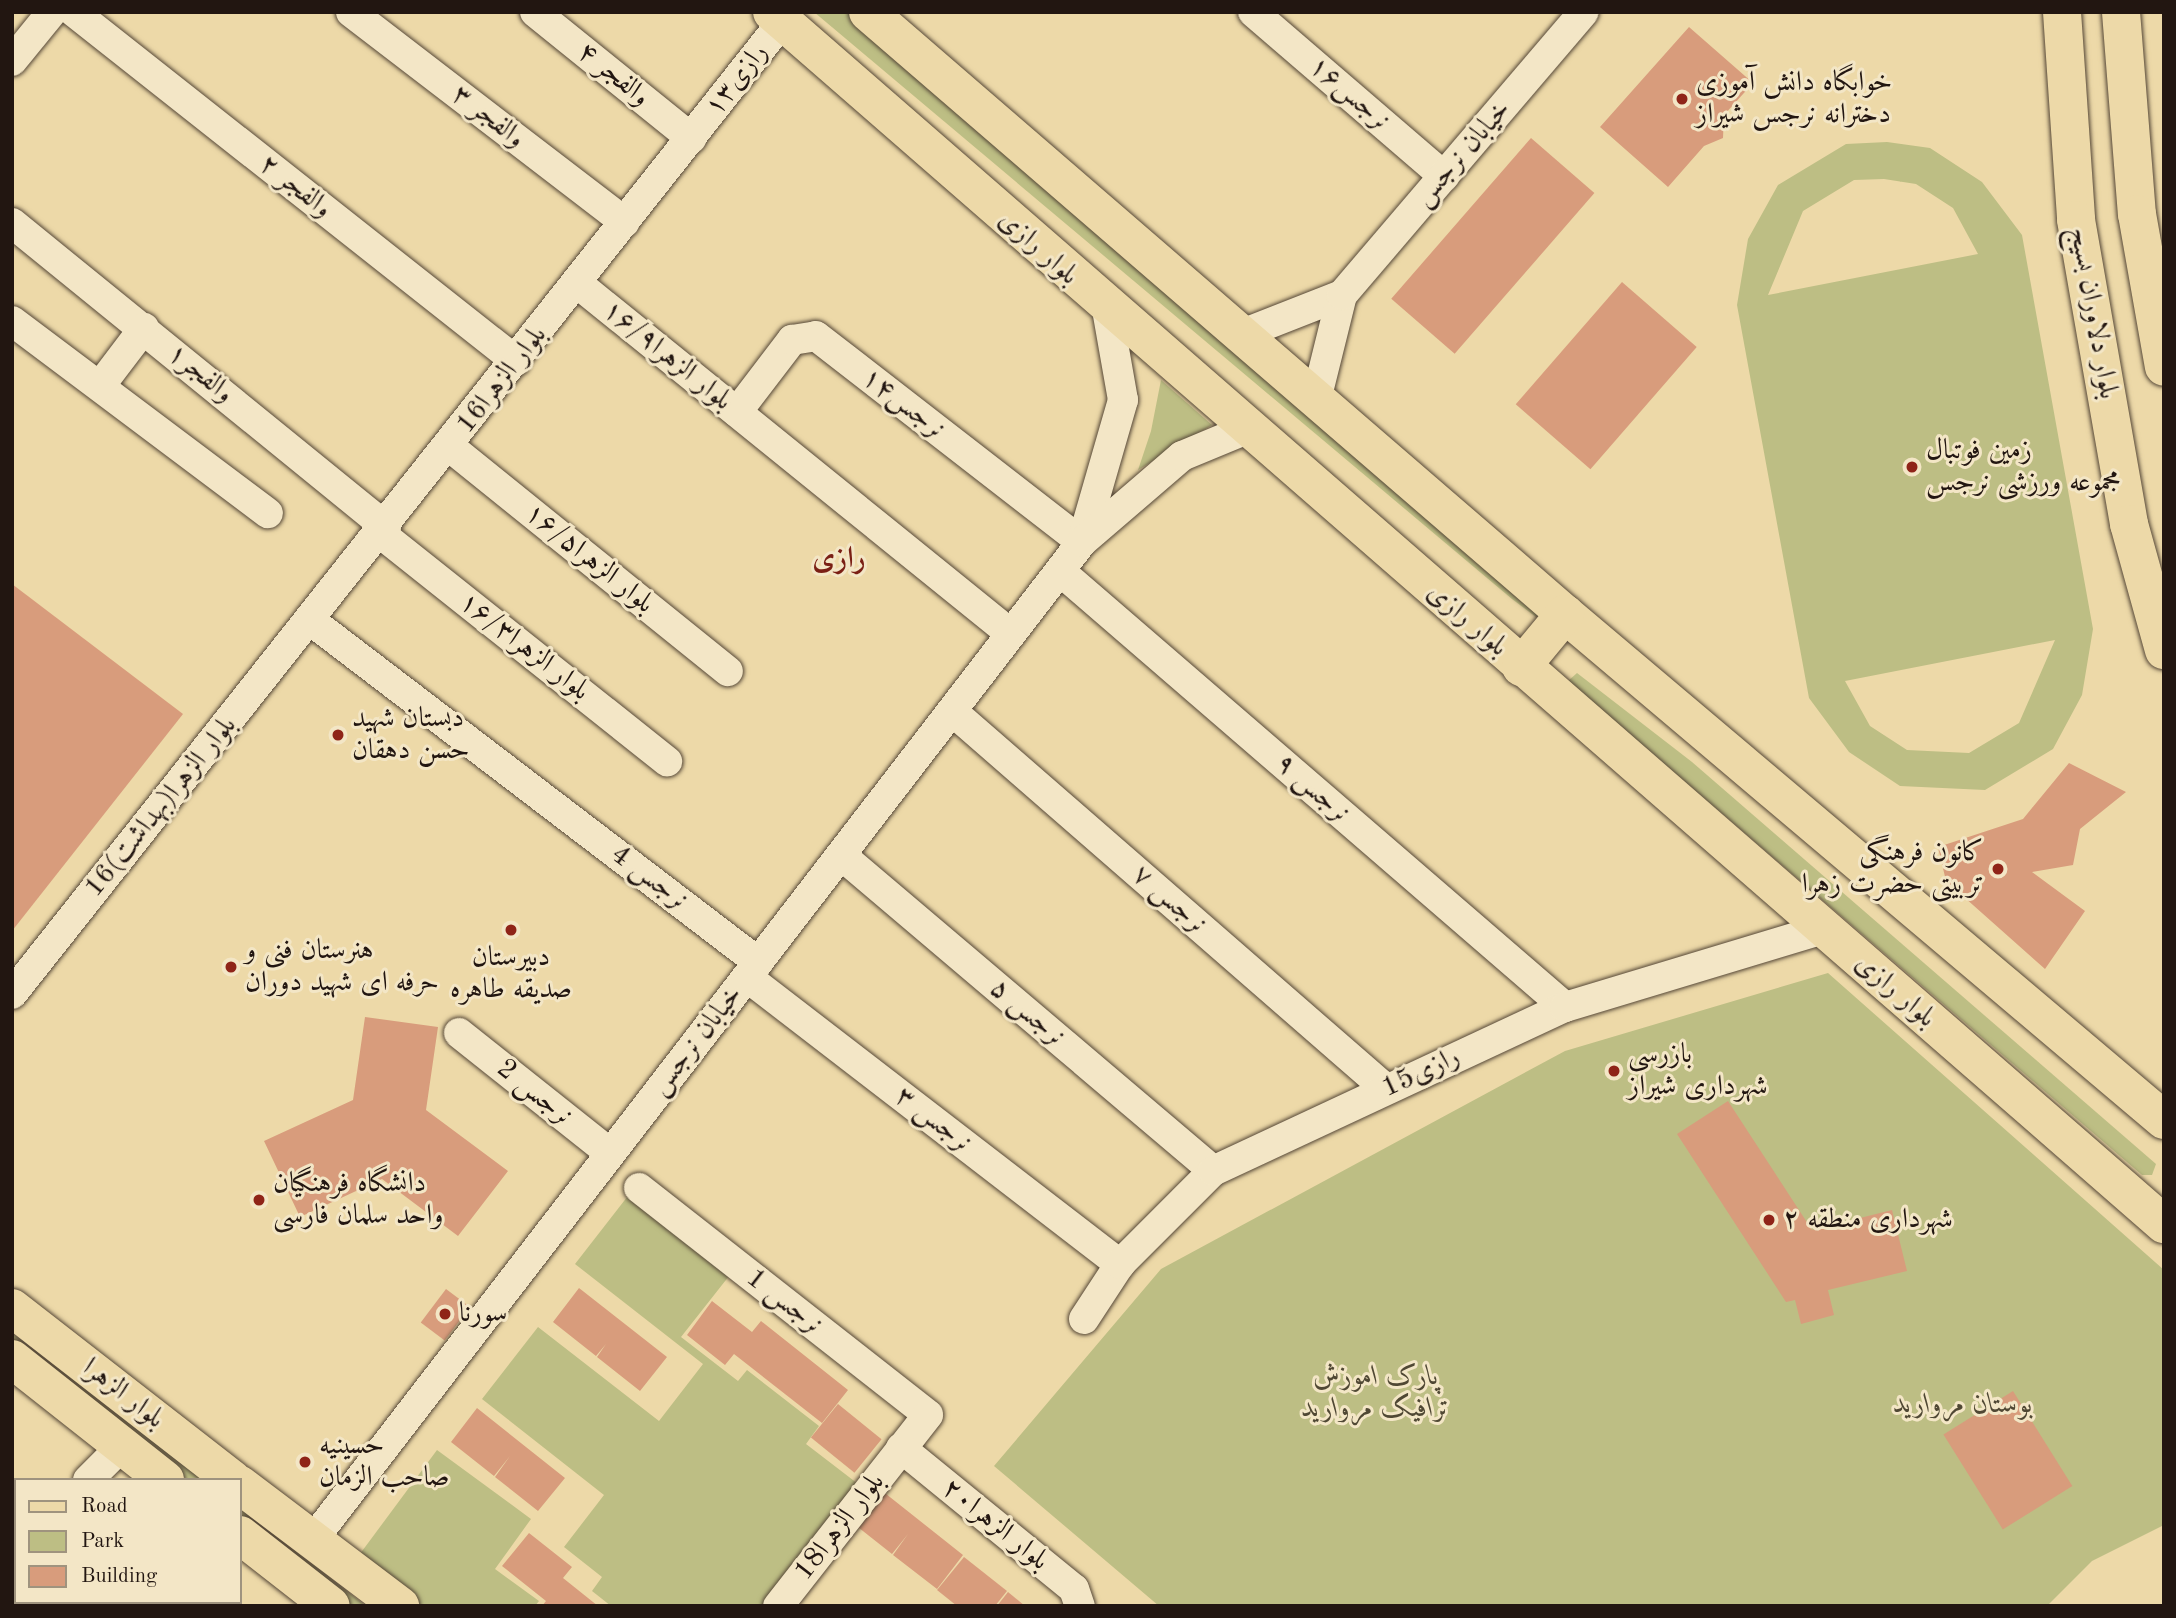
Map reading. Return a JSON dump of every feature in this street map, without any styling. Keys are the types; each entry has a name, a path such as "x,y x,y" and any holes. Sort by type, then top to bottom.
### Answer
{"main road":[{"path":"868,12 1245,333 1565,614 2164,1120"},
{"name":"بلوار دلاوران بسیج","path":"2062,12 2076,220 2129,524 2164,650"},
{"path":"2120,12 2151,219 2164,367"},
{"name":"بلوار رازی","path":"778,17 1107,309 1823,929 2149,1200 2164,1224"},
{"path":"1521,667 1565,614"},
{"path":"2115,1078 2164,1094"},
{"name":"بلوار الزهرا","path":"12,1308 230,1478"},
{"name":"بلوار الزهرا","path":"12,1359 119,1449 162,1478"},
{"path":"242,1487 400,1606"},
{"path":"242,1537 331,1606"}],"street":[{"path":"12,61 52,12"},
{"name":"والفجر ۲","path":"74,12 516,361"},
{"name":"والفجر ۳","path":"351,12 625,222"},
{"name":"والفجر ۴","path":"535,12 691,138"},
{"name":"نرجس۱۶","path":"1253,12 1444,176"},
{"name":"خیابان نرجس","path":"1342,295 1584,12"},
{"name":"رازی۱۳","path":"691,138 778,17"},
{"name":"16بلوار الزهرا","path":"310,620 450,447 691,138"},
{"name":"والفجر۱","path":"12,223 144,328 383,530"},
{"name":"بلوار الزهرا۱۶/۹","path":"577,283 1011,634"},
{"path":"1245,333 1342,295"},
{"path":"1317,396 1342,295"},
{"path":"1082,542 1123,400 1107,309"},
{"path":"12,321 268,513"},
{"path":"100,386 144,328"},
{"name":"نرجس۱۴","path":"747,420 792,340 816,336 1082,542"},
{"path":"1082,542 1182,456 1247,429"},
{"name":"بلوار الزهرا۱۶/۵","path":"450,447 728,671"},
{"name":"بلوار الزهرا۱۶/۳","path":"383,530 667,761"},
{"name":"خیابان نرجس","path":"312,1541 1082,542"},
{"name":"نرجس ۹","path":"1060,571 1565,1007"},
{"name":"4 نرجس","path":"310,620 540,795 752,969"},
{"name":"16بلوار الزهرا(بهداشت)","path":"12,995 310,620"},
{"name":"نرجس ۷","path":"951,711 1386,1088"},
{"name":"نرجس ۵","path":"841,855 1213,1171"},
{"name":"15رازی","path":"1084,1319 1120,1264 1213,1171 1386,1088 1565,1007 1823,929"},
{"name":"نرجس ۳","path":"752,969 1120,1264"},
{"name":"2 نرجس","path":"459,1033 610,1153"},
{"name":"1 نرجس","path":"639,1188 928,1415"},
{"name":"18بلوار الزهرا","path":"778,1606 928,1415"},
{"name":"بلوار الزهرا۲۰","path":"901,1448 1074,1589 1080,1606"},
{"path":"90,1478 119,1449"}],"green space":[{"path":"814,12 851,12 1547,611 1536,617 1512,599"},
{"path":"1887,142 1930,148 1982,182 2022,235 2093,629 2082,695 2053,749 1985,790 1900,786 1849,752 1809,698 1737,305 1748,239 1778,185 1846,144","holes":["1884,179 1916,184 1953,208 1978,254 1768,295 1803,211 1854,180","2055,640 2019,723 1969,753 1907,750 1870,726 1845,681"]},
{"path":"1161,380 1212,425 1138,470 1151,431"},
{"path":"1577,673 1692,762 2156,1164 2152,1175 2142,1175 1568,681"},
{"path":"1828,973 2164,1270 2164,1525 2092,1561 2047,1606 1159,1606 994,1466 1161,1269 1565,1051"},
{"path":"631,1192 733,1271 681,1337 738,1381 747,1370 819,1426 806,1444 862,1487 769,1606 611,1606 592,1591 602,1577 564,1547 604,1495 482,1399 538,1327 659,1421 703,1364 575,1264"},
{"path":"12,1333 200,1478 185,1478 12,1342"},
{"path":"437,1450 531,1519 495,1569 539,1601 535,1606 414,1606 354,1562"},
{"path":"242,1510 366,1606 349,1606 242,1522"}],"building":[{"name":"خوابگاه دانش آموزی دخترانه نرجس شیراز","path":"1689,27 1753,83 1724,115 1723,138 1704,146 1668,187 1600,127"},
{"path":"1531,138 1594,193 1455,354 1391,299"},
{"path":"1622,282 1697,347 1590,469 1516,404"},
{"path":"12,584 183,714 12,931"},
{"name":"کانون فرهنگی تربیتی حضرت زهرا","path":"2069,763 2126,792 2080,829 2073,865 2032,872 2085,911 2045,969 1946,881 1938,847 2023,819"},
{"path":"365,1017 438,1027 426,1110 508,1171 458,1236 382,1179 300,1217 264,1141 353,1100"},
{"name":"شهرداری منطقه ۲","path":"1728,1101 1812,1230 1892,1210 1907,1271 1828,1290 1834,1315 1801,1324 1795,1300 1786,1302 1677,1134"},
{"path":"579,1288 667,1357 640,1391 597,1357 606,1344 596,1356 553,1322"},
{"name":"سورنا","path":"446,1289 470,1307 445,1341 421,1323"},
{"path":"712,1301 752,1332 761,1321 848,1390 822,1423 734,1354 725,1365 687,1335"},
{"path":"2013,1391 2072,1486 2003,1529 1943,1434"},
{"path":"838,1404 882,1439 854,1473 811,1437"},
{"path":"477,1408 565,1478 538,1511 495,1477 510,1456 494,1476 451,1442"},
{"path":"876,1486 963,1555 937,1589 893,1555 908,1534 892,1554 849,1520"},
{"path":"529,1533 572,1567 563,1578 598,1606 542,1606 546,1601 502,1566"},
{"path":"964,1557 1007,1591 995,1606 957,1606 937,1590"},
{"path":"1008,1592 1025,1606 997,1606"}],"place":[{"name":"خوابگاه دانش آموزی دخترانه نرجس شیراز","path":"1682,99"},
{"name":"زمین فوتبال مجموعه ورزشی نرجس","path":"1912,467"},
{"name":"دبستان شهید حسن دهقان","path":"338,735"},
{"name":"کانون فرهنگی تربیتی حضرت زهرا","path":"1998,869"},
{"name":"دبیرستان صدیقه طاهره","path":"511,930"},
{"name":"هنرستان فنی و حرفه ای شهید دوران","path":"231,967"},
{"name":"بازرسی شهرداری شیراز","path":"1614,1071"},
{"name":"دانشگاه فرهنگیان واحد سلمان فارسی","path":"259,1200"},
{"name":"شهرداری منطقه ۲","path":"1769,1220"},
{"name":"سورنا","path":"445,1314"},
{"name":"حسینیه صاحب الزمان","path":"305,1462"}],"district":[{"name":"رازی","path":"839,559"}],"park label":[{"name":"پارک اموزش ترافیک مروارید","path":"1376,1393"},
{"name":"بوستان مروارید","path":"1963,1405"}]}
